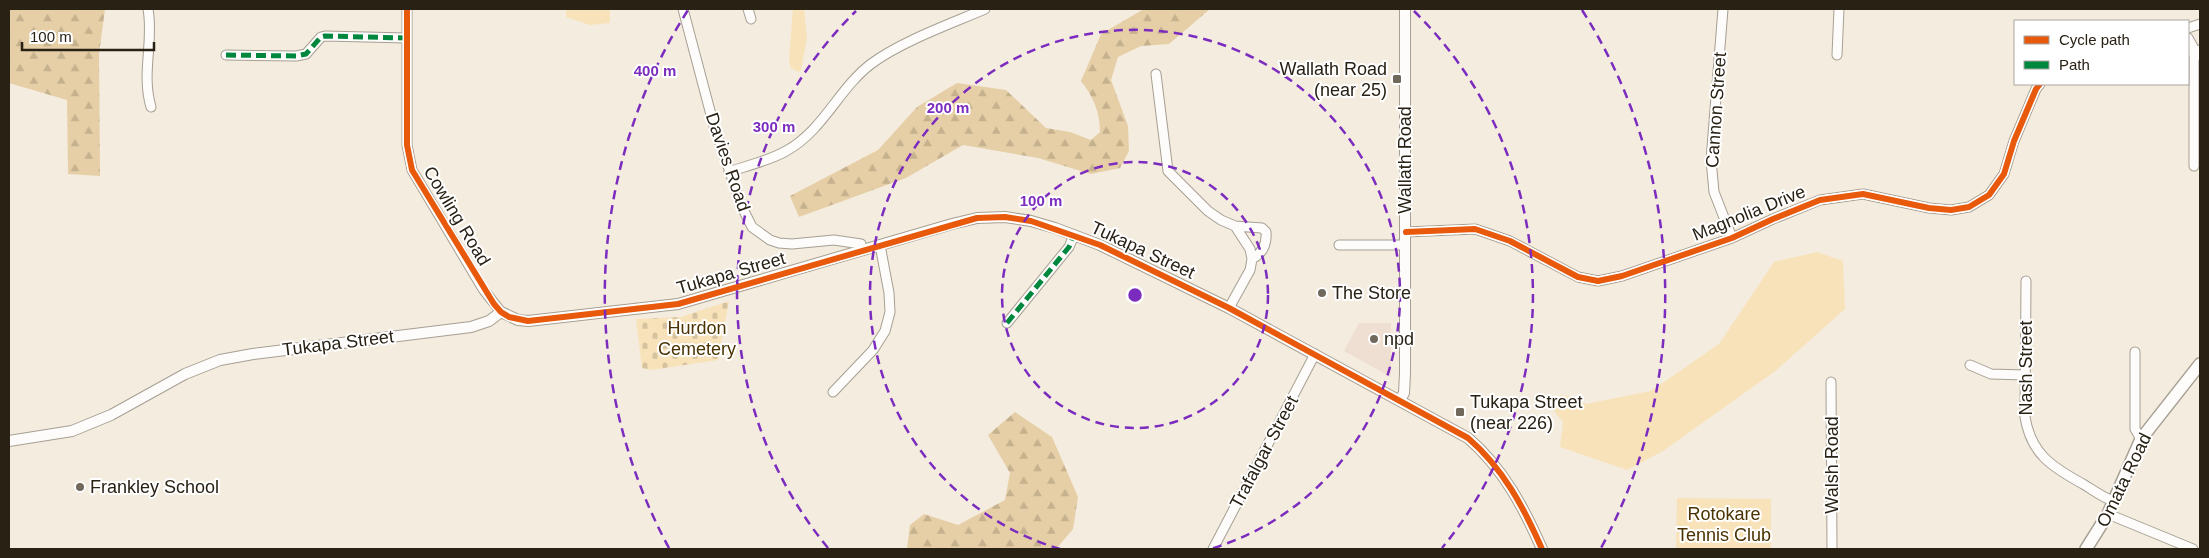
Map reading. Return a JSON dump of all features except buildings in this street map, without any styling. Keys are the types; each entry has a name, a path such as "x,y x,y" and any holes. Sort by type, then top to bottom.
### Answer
{"main road":[{"name":"Omata Road","path":"2086,549 2108,514 2142,439 2200,364"}],"street":[{"path":"148,9 150,20 146,89 151,107"},
{"name":"Cowling Road","path":"407,9 407,145 412,170 483,289 501,312"},
{"name":"Davies Road","path":"683,9 714,126 746,217 760,234 770,240 792,244 846,240 861,244 862,250"},
{"path":"748,9 751,19"},
{"path":"729,172 773,157 797,144 817,125 851,82 883,56 985,9"},
{"name":"Wallath Road","path":"1400,400 1405,384 1405,9"},
{"name":"Cannon Street","path":"1723,9 1711,160 1712,177 1718,205 1732,238"},
{"path":"1837,55 1839,9"},
{"path":"226,55 296,56 306,54 325,36 407,38"},
{"path":"2189,40 2193,47 2194,59 2194,166"},
{"path":"2194,59 2200,50"},
{"path":"1156,74 1168,171 1208,211 1221,220 1235,226 1262,228 1266,232 1265,245 1259,255 1252,258"},
{"name":"Magnolia Drive","path":"1406,232 1475,229 1510,241 1578,277 1598,281 1622,276 1732,238 1820,200 1863,194 1929,208 1951,210 1969,206 1989,195 2004,174 2014,141 2039,85"},
{"name":"Tukapa Street","path":"9,441 72,431 110,414 185,374 220,360 253,354 471,327 488,322 501,312 518,320 528,321 678,304 952,224 990,216 1031,221 1074,235 1129,259 1230,308 1468,438 1486,454 1502,473 1533,528 1542,549"},
{"path":"1230,308 1250,270 1252,258 1247,241 1235,226"},
{"path":"1007,323 1069,247 1074,235"},
{"path":"1339,244 1405,245"},
{"path":"833,392 874,350 885,331 890,312 888,285 880,245"},
{"name":"Nash Street","path":"2026,281 2025,417 2027,428 2043,458 2053,467 2113,501"},
{"path":"2135,352 2135,429 2142,439"},
{"name":"Trafalgar Street","path":"1213,549 1315,354"},
{"path":"1970,365 1992,374 2025,375"},
{"name":"Walsh Road","path":"1831,382 1832,549"},
{"path":"2108,514 2193,549"}],"shaded area":[{"path":"1359,323 1391,323 1391,377 1344,351"}],"green space":[{"path":"9,9 105,9 99,54 100,176 68,174 67,100 9,83"},
{"path":"566,9 610,9 610,23 590,25 566,17"},
{"path":"793,9 804,9 807,38 801,70 798,72 791,68 789,60"},
{"path":"1144,9 1210,9 1169,44 1141,46 1118,57 1111,80 1128,126 1129,151 1120,168 1091,174 1038,158 963,145 906,178 799,217 790,196 878,150 917,107 957,83 1006,90 1046,128 1070,132 1091,140 1100,132 1099,118 1092,98 1081,81 1101,34"},
{"path":"1817,252 1843,261 1845,309 1774,372 1663,451 1627,470 1560,447 1563,422 1551,407 1560,395 1570,396 1586,404 1651,391 1719,344 1774,262"},
{"name":"Hurdon Cemetery","path":"729,301 718,360 651,370 642,368 636,319 681,317"},
{"path":"1015,412 1052,437 1078,497 1073,529 1056,549 907,549 910,525 924,514 958,525 1005,500 1010,473 988,435"},
{"name":"Rotokare Tennis Club","path":"1677,498 1771,499 1771,549 1676,549"}],"marked path":[{"path":"226,55 296,56 306,54 321,37 325,36 407,38"},
{"path":"1007,323 1069,247 1074,235"}],"cycle path":[{"path":"407,9 407,145 412,170 494,304 509,317 528,321 678,304 977,218 1005,217 1031,221 1100,245 1229,308 1468,438 1502,475 1520,504 1542,549"},
{"path":"1406,232 1475,229 1510,241 1578,277 1598,281 1622,276 1732,238 1820,200 1863,194 1929,208 1951,210 1969,207 1989,195 2004,174 2014,141 2039,85"}],"place":[{"name":"Wallath Road (near 25)","path":"1397,79"},
{"name":"The Store","path":"1322,293"},
{"name":"npd","path":"1374,339"},
{"name":"Tukapa Street (near 226)","path":"1460,412"},
{"name":"Frankley School","path":"80,487"}]}
